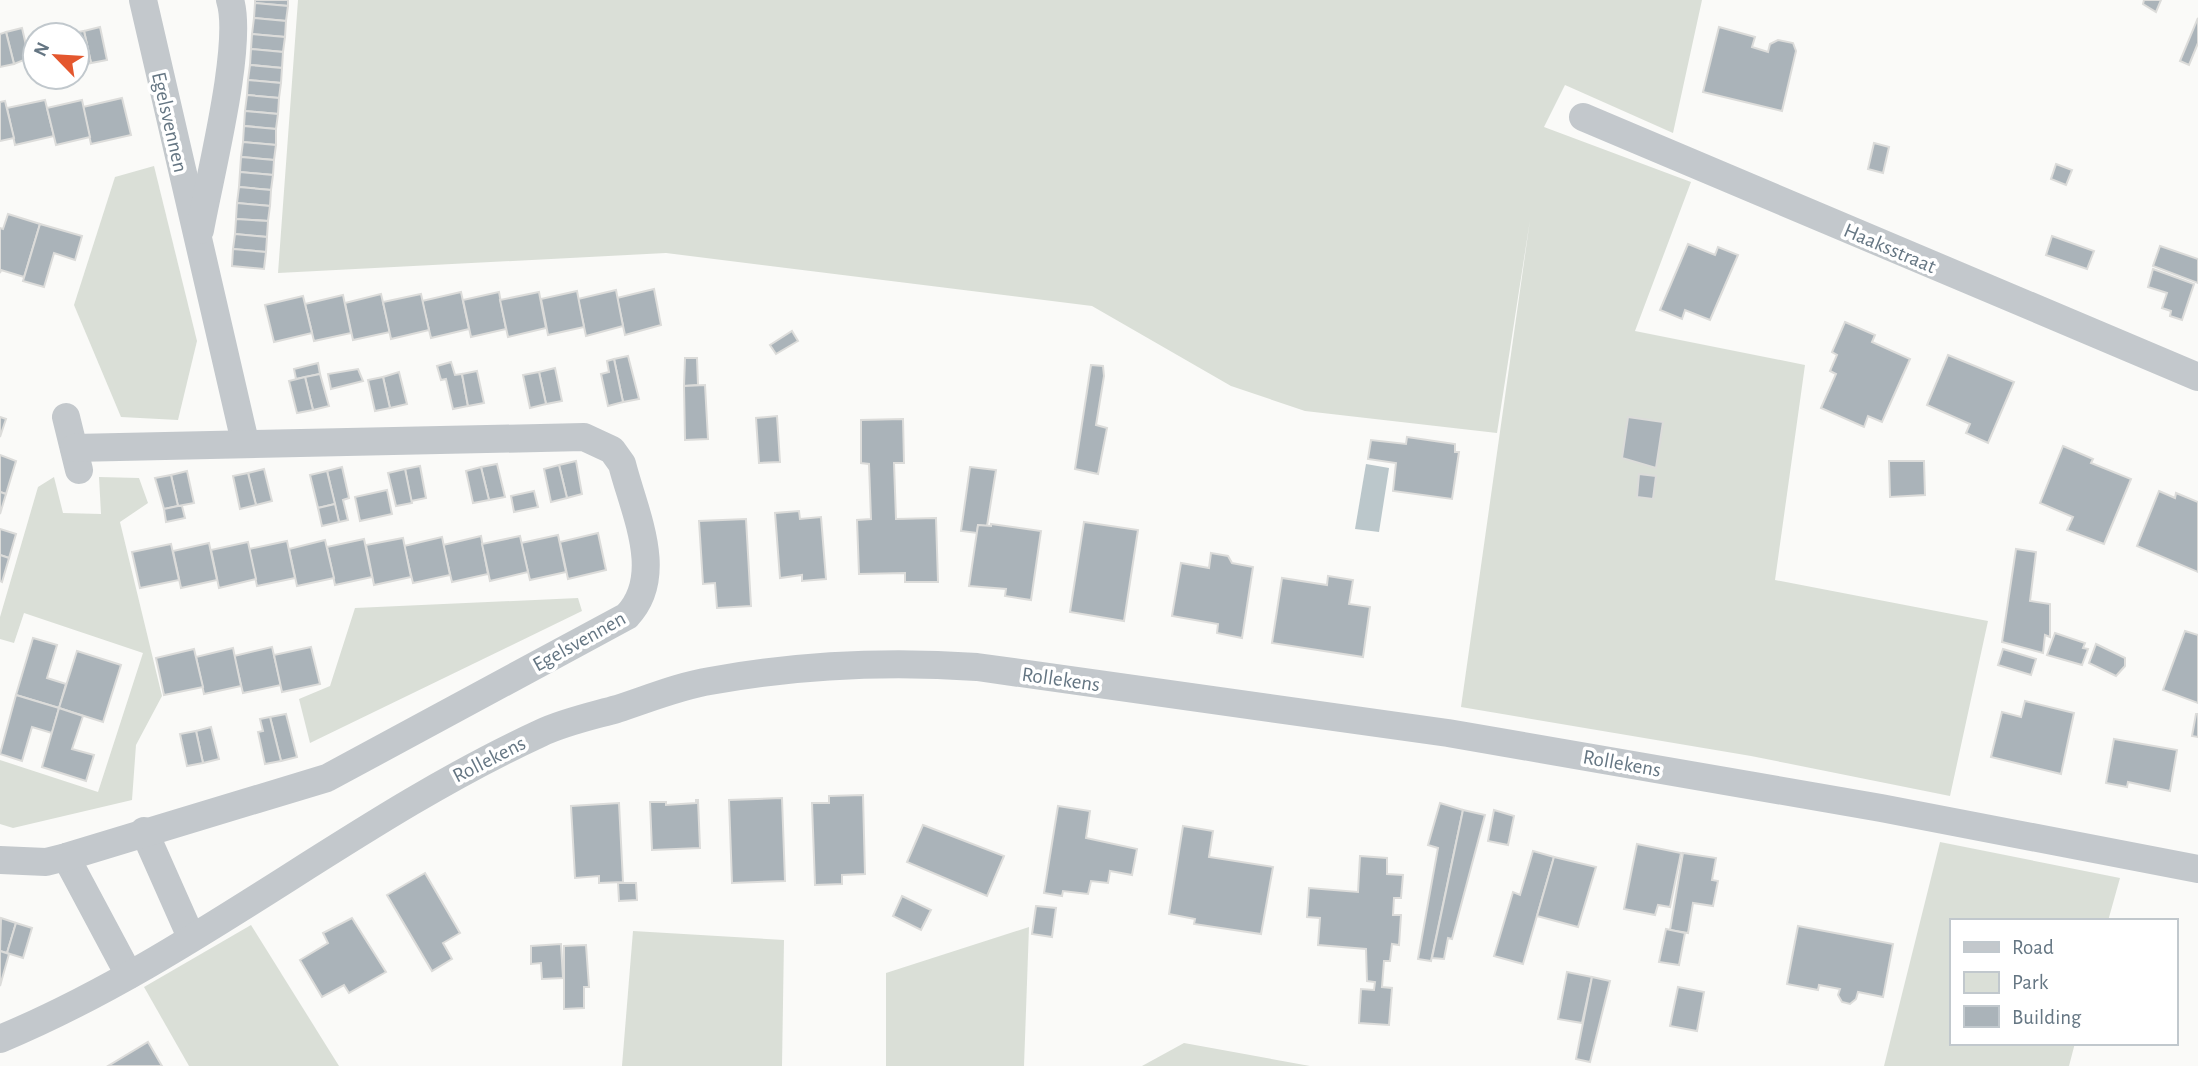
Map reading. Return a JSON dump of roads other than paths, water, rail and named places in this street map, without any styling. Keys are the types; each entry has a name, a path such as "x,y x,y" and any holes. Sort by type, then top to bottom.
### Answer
{"street":[{"name":"Egelsvennen","path":"143,0 245,442"},
{"name":"Egelsvennen","path":"197,243 228,78 233,11 229,0"},
{"name":"Haaksstraat","path":"1583,117 2198,377"},
{"name":"Egelsvennen","path":"0,860 46,862 66,857 144,831 327,778 627,616 638,604 646,585 648,566 622,464 612,450 584,437 245,442 76,459 66,417"},
{"name":"Rollekens","path":"0,1040 56,1016 129,975 441,783 543,731 708,681 835,664 915,663 977,667 1448,733 1881,808 2198,869"},
{"path":"144,831 191,937"},
{"path":"66,857 129,975"}]}
